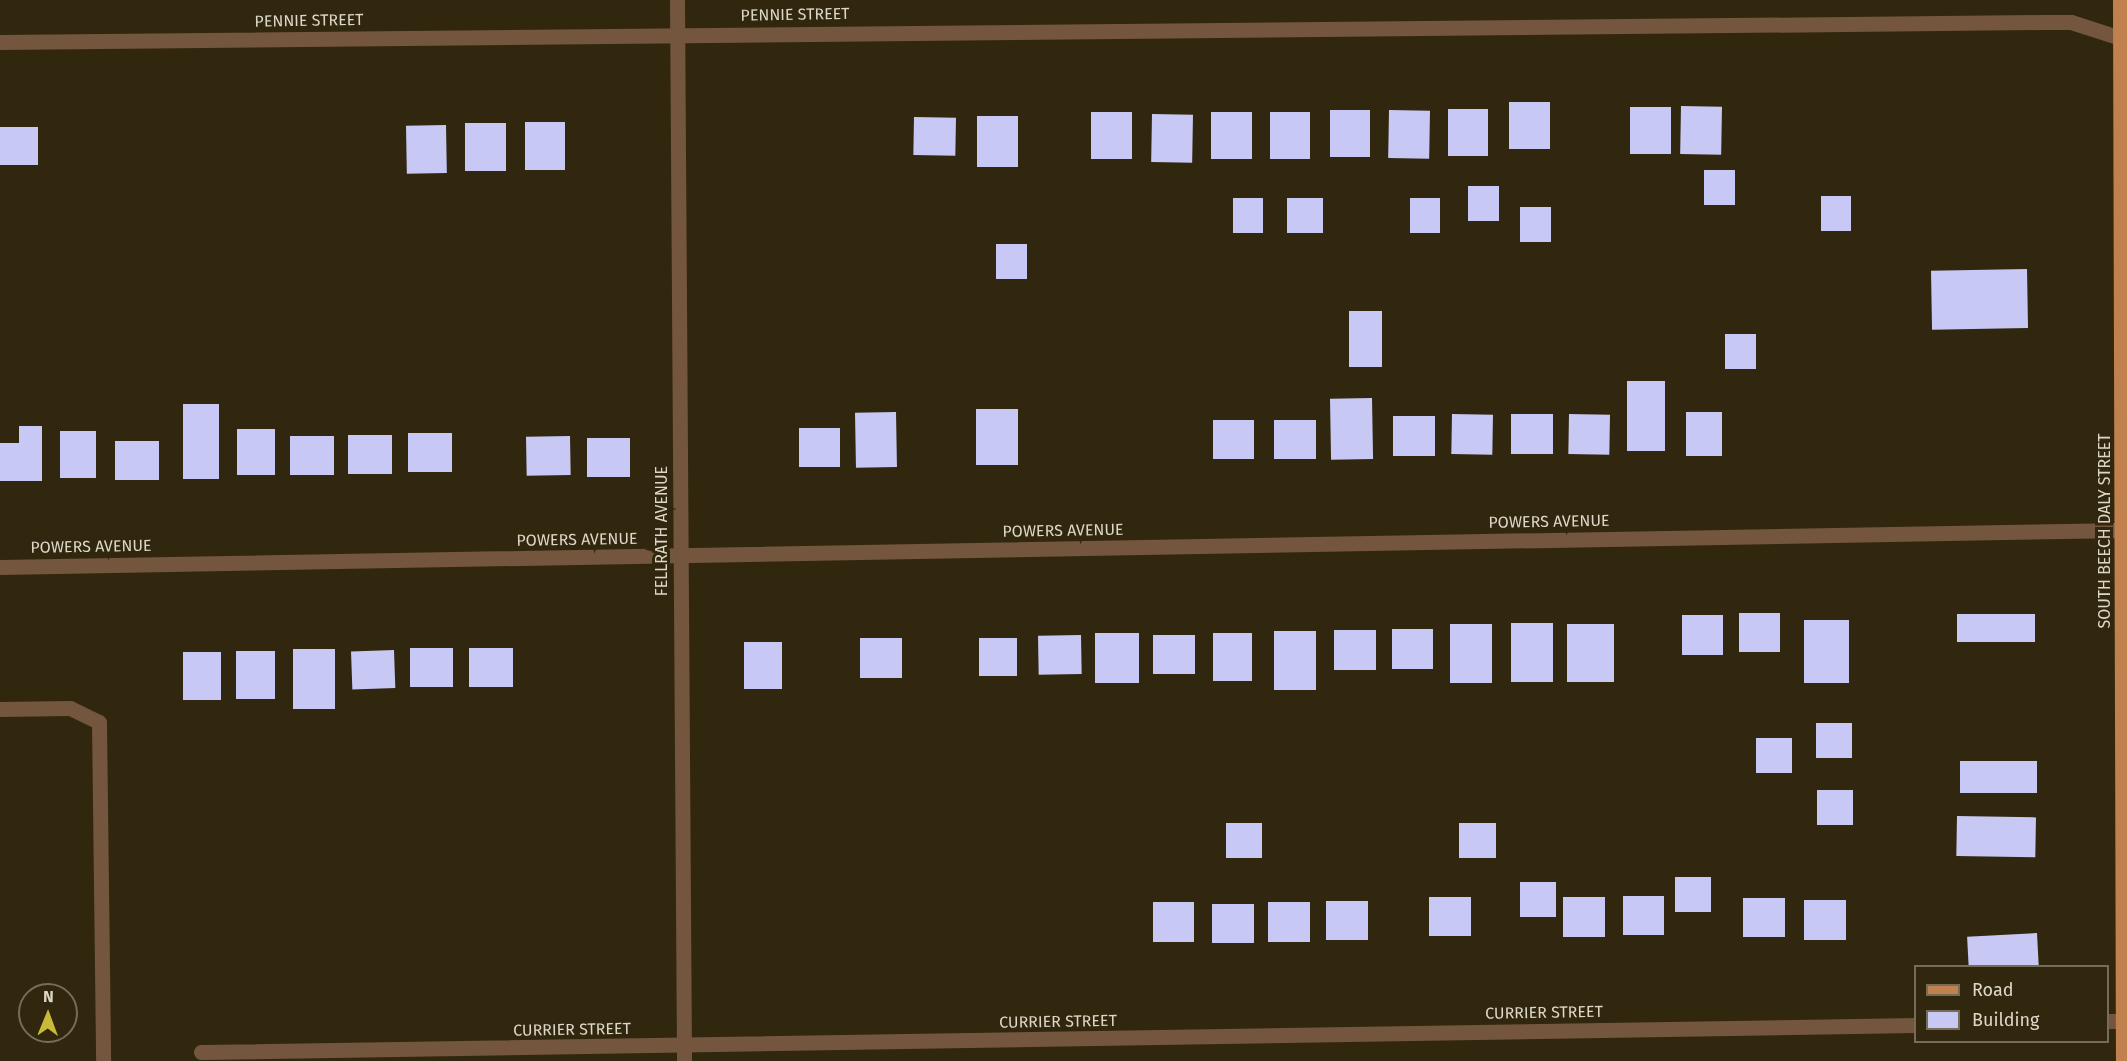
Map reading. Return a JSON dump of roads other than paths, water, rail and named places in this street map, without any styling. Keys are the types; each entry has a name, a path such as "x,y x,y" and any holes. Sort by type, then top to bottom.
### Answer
{"main road":[{"name":"SOUTH BEECH DALY STREET","path":"2120,0 2124,39 2125,265 2125,530 2119,1021 2123,1061"}],"street":[{"name":"FELLRATH AVENUE","path":"677,0 684,1054"},
{"name":"PENNIE STREET","path":"0,42 2041,22 2072,22 2124,39"},
{"name":"POWERS AVENUE","path":"0,567 2125,530"},
{"path":"0,709 70,708 99,722 103,1061"},
{"name":"CURRIER STREET","path":"201,1052 684,1054 1914,1025"}]}
